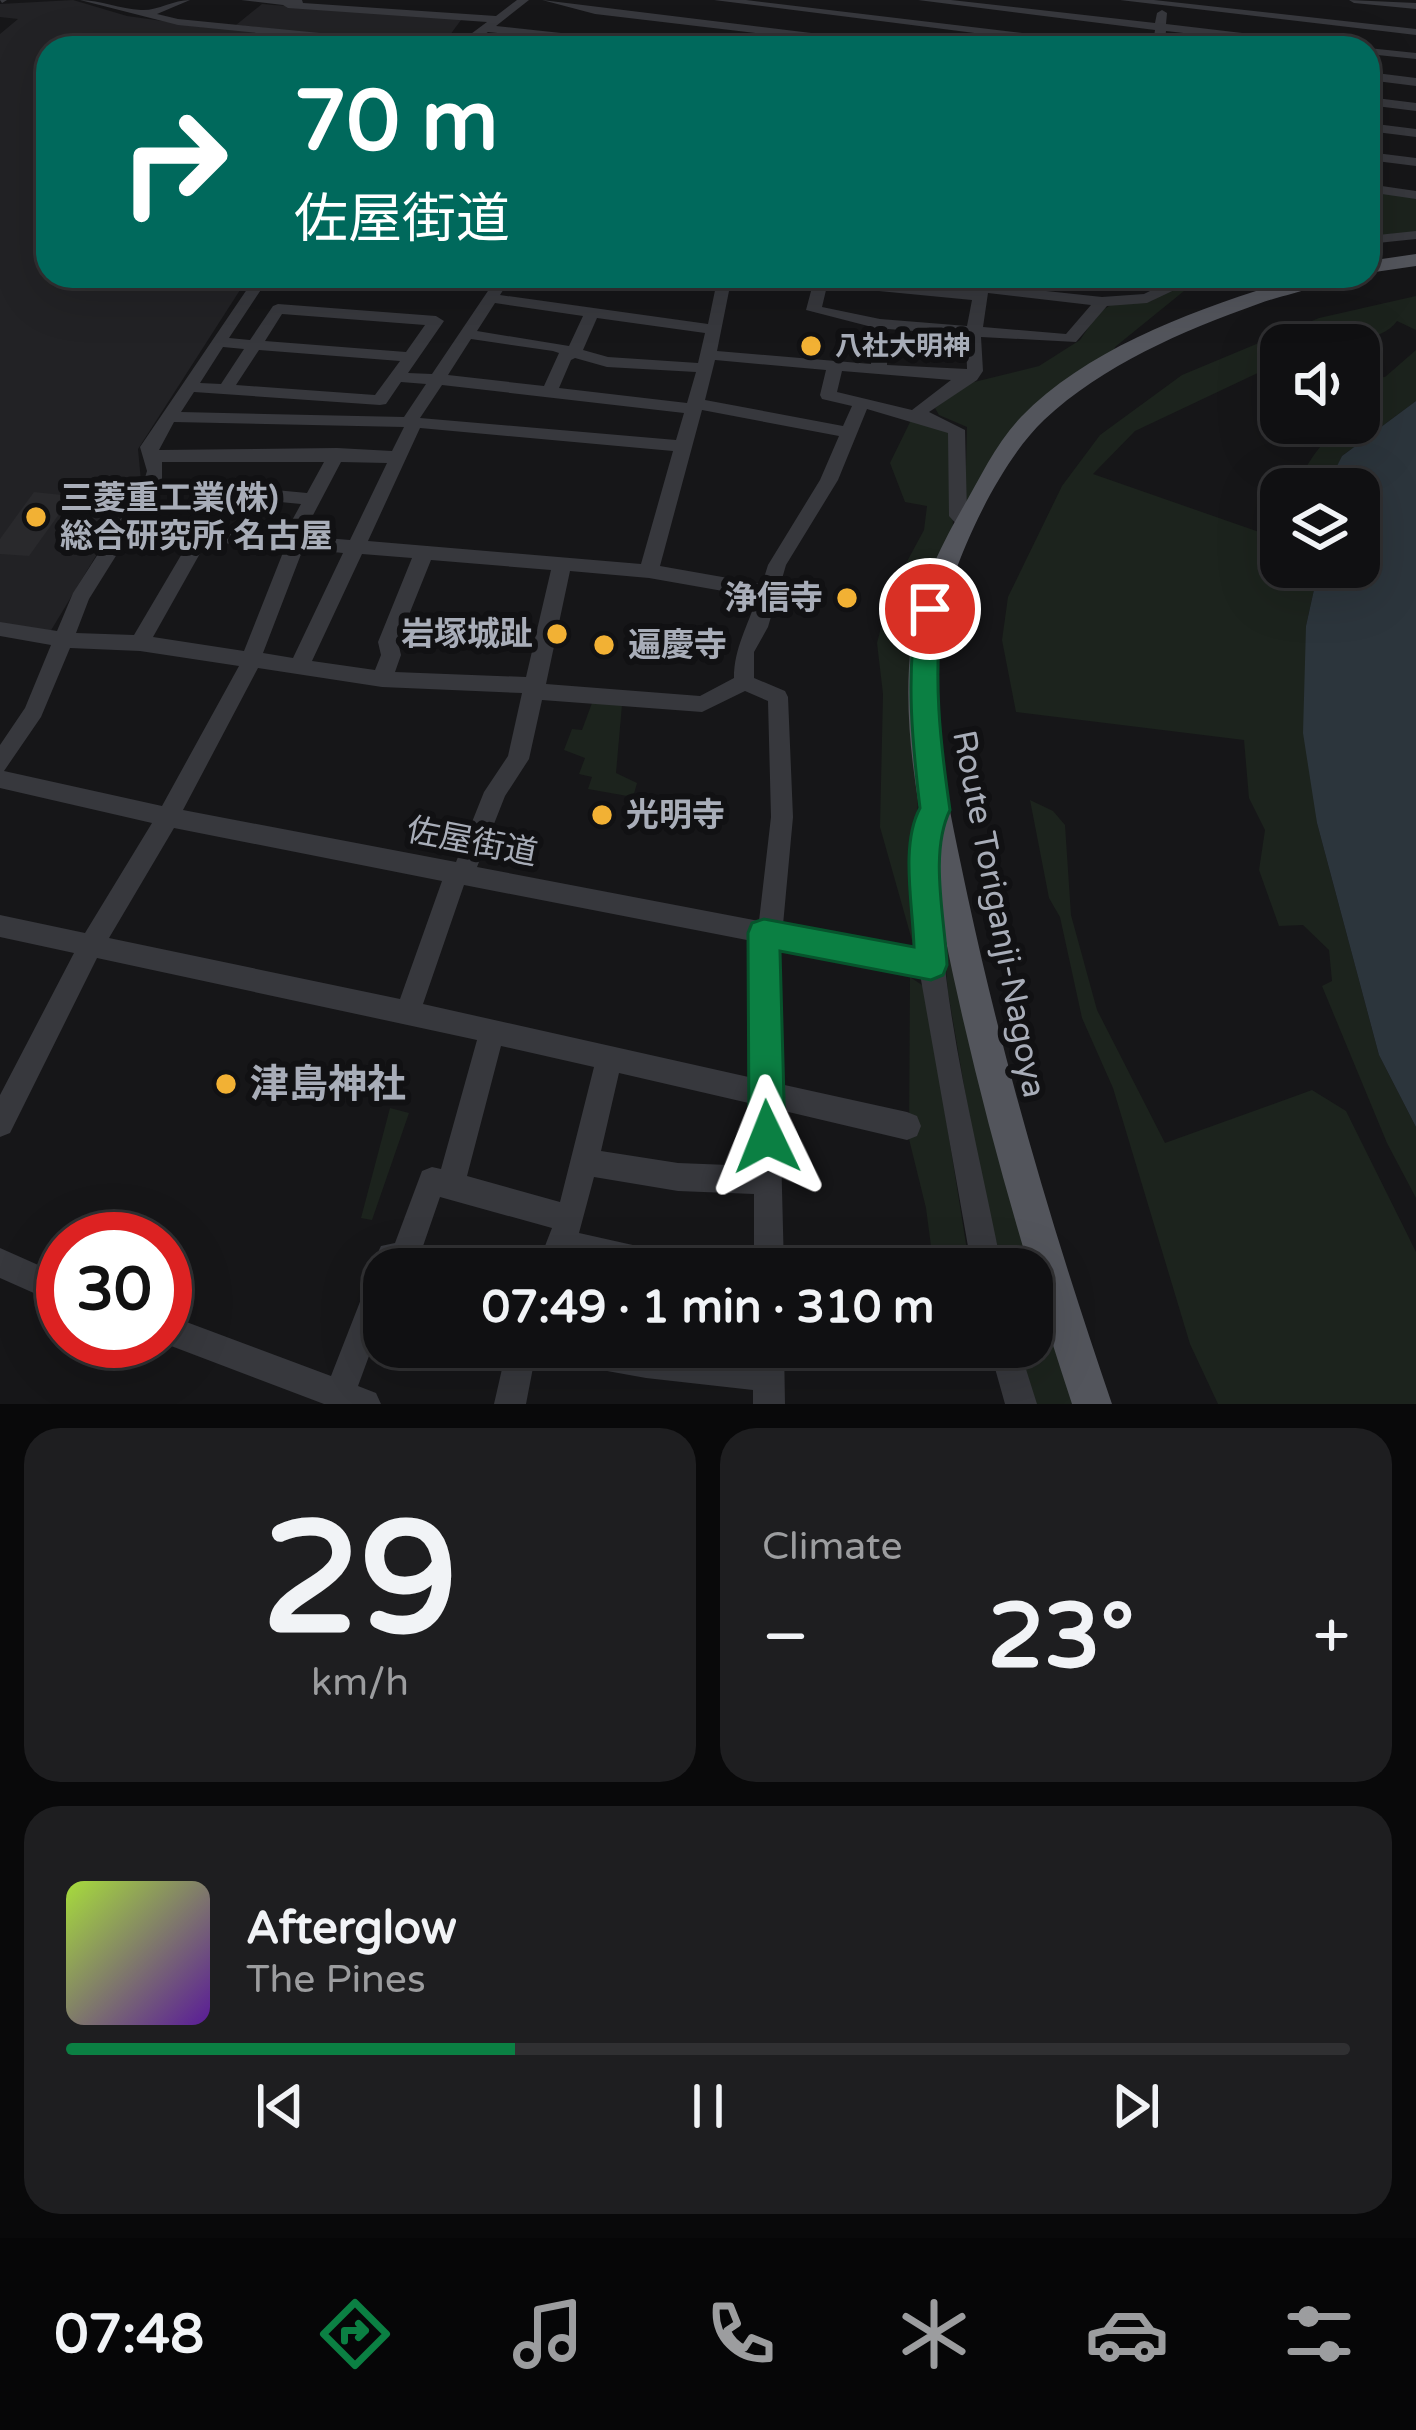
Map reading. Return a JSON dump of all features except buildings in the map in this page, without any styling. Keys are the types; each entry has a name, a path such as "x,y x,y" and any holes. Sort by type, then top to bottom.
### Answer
{"main road":[{"path":"1380,265 1416,260"},
{"name":"Route Toriganji-Nagoya","path":"1091,1404 999,1107 935,810 923,717 922,659 930,609 965,523 1012,442 1036,415 1080,383 1191,326 1292,288"}],"street":[{"path":"85,0 139,16 328,36"},
{"path":"139,16 185,0"},
{"path":"246,0 498,19"},
{"path":"288,5 304,0"},
{"path":"475,36 524,0"},
{"path":"548,0 628,15 803,36"},
{"path":"610,36 641,0"},
{"path":"718,0 768,3 988,36"},
{"path":"882,36 898,0"},
{"path":"922,0 1035,6 1234,36"},
{"path":"1125,0 1412,32 1414,56 1380,52"},
{"path":"1354,0 1416,6"},
{"path":"1318,1 1322,36"},
{"path":"1160,36 1163,2"},
{"path":"746,36 768,3"},
{"path":"1027,36 1035,6"},
{"path":"548,34 581,8"},
{"path":"486,28 559,36"},
{"path":"1380,78 1416,82"},
{"path":"1380,102 1416,107"},
{"path":"1380,128 1416,133"},
{"path":"1380,158 1416,162"},
{"path":"1380,190 1416,195"},
{"path":"1380,239 1416,235"},
{"path":"0,763 34,711 80,598 152,484 157,471 149,447 255,288"},
{"path":"409,422 497,288"},
{"path":"649,571 680,446 708,362 723,288"},
{"path":"819,288 814,310 880,324 1070,339 1102,302"},
{"path":"921,416 920,410 975,371 974,329 982,288"},
{"path":"997,288 1102,302 1147,298 1164,288"},
{"path":"491,298 714,330"},
{"path":"187,388 380,400 436,321 278,309 225,390"},
{"path":"533,431 564,357 574,352 592,312"},
{"path":"879,371 880,324"},
{"path":"467,334 607,362 836,367 971,377"},
{"path":"218,342 410,357"},
{"path":"836,367 828,395 921,416 956,430 958,516 965,523"},
{"path":"396,377 694,406 849,433"},
{"path":"744,682 744,652 782,556 830,480 861,404"},
{"path":"167,416 409,422 680,446"},
{"path":"298,668 413,426 409,422"},
{"path":"0,1123 251,661 310,499 337,454"},
{"path":"152,456 397,457"},
{"path":"152,484 310,499"},
{"path":"124,528 649,571 769,592"},
{"path":"140,644 201,536"},
{"path":"382,679 391,655 388,642 424,554"},
{"path":"407,1012 495,792 518,759 562,565"},
{"path":"0,629 382,679 702,704 744,682"},
{"path":"744,682 778,697 782,817 767,934 769,1248"},
{"name":"佐屋街道","path":"0,779 168,817 931,965"},
{"path":"935,810 928,822 926,865 931,965 982,1248"},
{"path":"0,926 492,1030 907,1126"},
{"path":"451,1186 492,1030"},
{"path":"401,1248 432,1181 451,1186 560,1244 610,1057"},
{"path":"584,1162 678,1178 769,1181"},
{"path":"0,1263 36,1279"},
{"path":"192,1339 352,1399 363,1363"},
{"path":"510,1404 518,1368"},
{"path":"693,1368 769,1376"},
{"path":"1011,1368 1022,1404"}],"shaded area":[{"path":"73,0 127,16 306,36 36,36 36,288 241,288 138,449 141,481 50,632 0,626 0,34 18,19 0,17 0,4"},
{"path":"262,4 464,16 449,36 338,36 236,25"},
{"path":"1380,192 1416,197 1416,232 1380,235"},
{"path":"1171,289 1184,291 1115,347 1113,359 1067,386 965,505 967,427 939,415 935,408 970,383 1039,366 1080,340 1099,312 1111,305 1151,301"},
{"path":"1416,296 1416,330 1397,321 1380,334 1380,324 1305,324"},
{"path":"1260,343 1260,372 1135,431 1093,474 1260,532 1260,588 1314,588 1306,626 1317,823 1379,1055 1416,1127 1416,1198 1387,1143 1322,986 1332,981 1329,950 1303,925 1279,926 1259,870 1265,830 1249,798 1244,740 1016,712 1002,640 1008,597 1062,486 1100,435 1182,375"},
{"path":"1416,350 1416,401 1380,428 1380,377"},
{"path":"1416,401 1416,1127 1379,1055 1317,823 1303,733 1306,626 1314,588 1380,588 1380,468 1336,468 1342,456 1358,444 1380,444 1380,428"},
{"path":"912,418 948,430 951,436 953,528 939,558 925,703 916,848 921,944 915,951 880,827 883,694 877,643 890,593 924,530 927,506 905,502 890,463"},
{"path":"1323,444 1358,444 1342,456 1337,468 1306,468"},
{"path":"592,703 622,705 616,773 637,783 633,797 588,789 592,777 579,774 585,758 564,750 572,729 582,730"},
{"path":"1030,800 1053,811 1065,825 1071,915 1097,1010 1165,1143 1312,1090 1346,1111 1416,1252 1416,1404 1218,1404 1190,1344 1113,1088 1082,1018 1060,917 1049,898"},
{"path":"937,872 1037,1248 992,1248 948,992"},
{"path":"910,977 925,987 967,1248 931,1248 909,1139"},
{"path":"390,1108 409,1113 372,1220 361,1218"},
{"path":"1053,1307 1079,1404 1032,1404 1021,1368 1053,1368"}],"place":[{"name":"八社大明神","path":"811,346"},
{"name":"三菱重工業(株) 総合研究所 名古屋","path":"36,517"},
{"name":"浄信寺","path":"847,598"},
{"name":"岩塚城趾","path":"557,634"},
{"name":"遍慶寺","path":"604,645"},
{"name":"光明寺","path":"602,815"},
{"name":"津島神社","path":"226,1084"}],"route":[{"path":"767,1137 764,933 931,965 926,865 928,822 935,810 923,717 922,659 930,609"}]}
